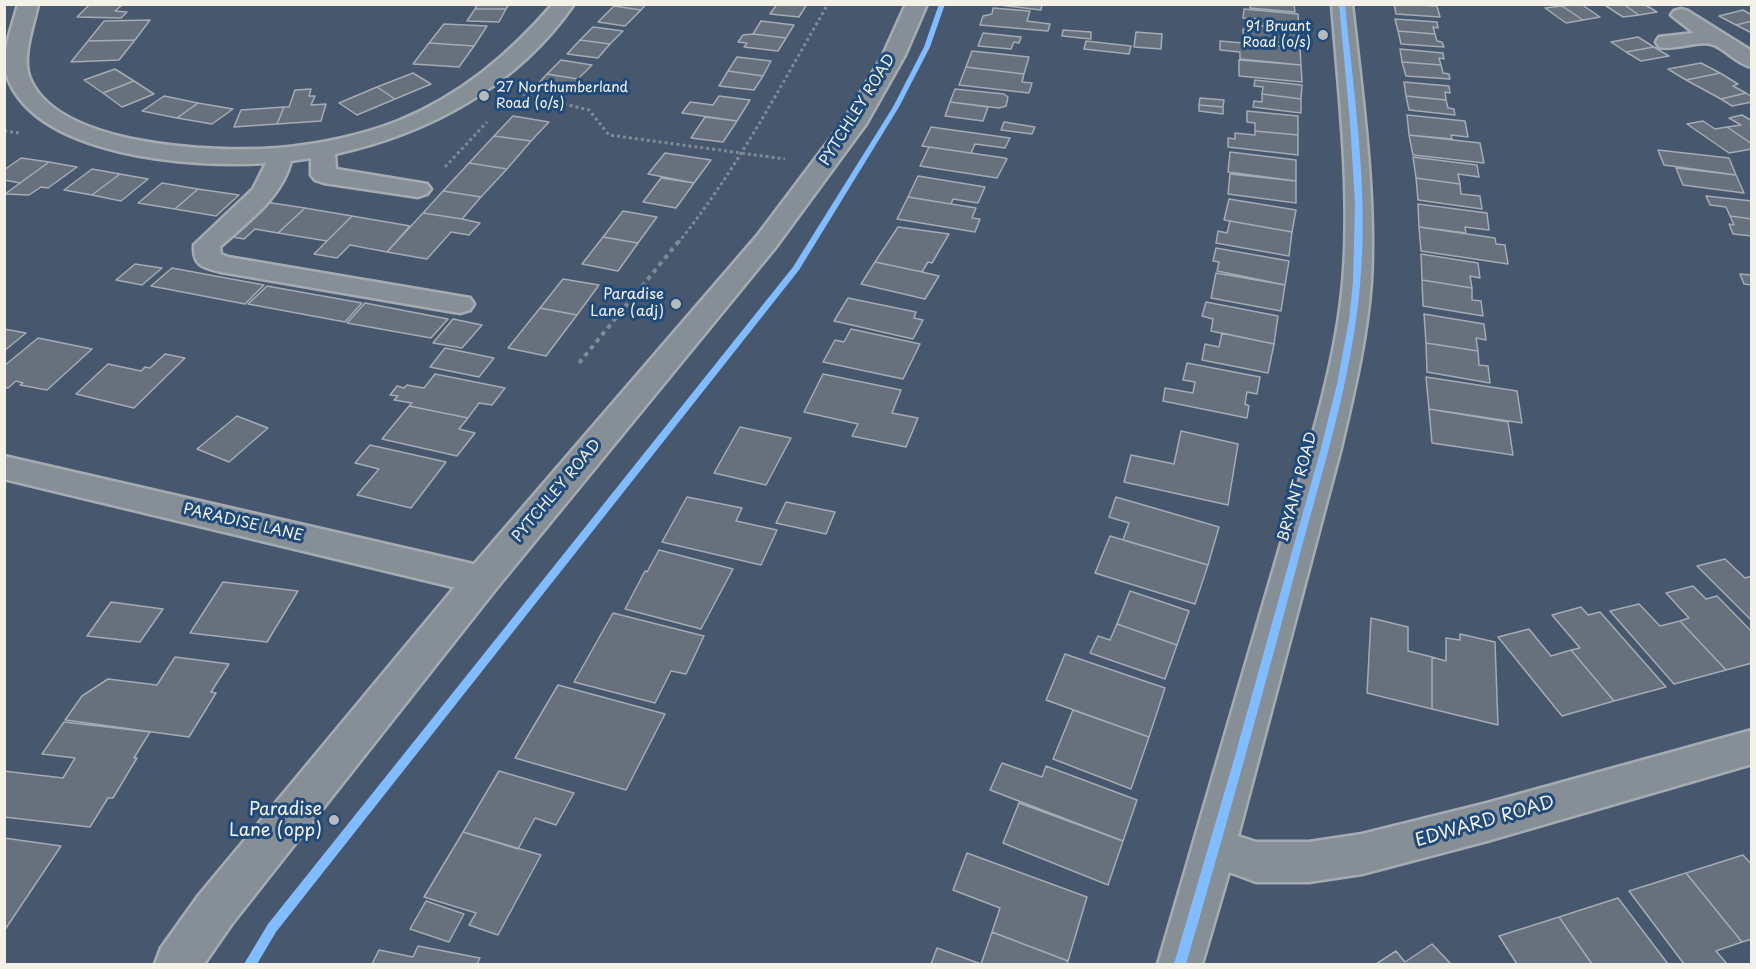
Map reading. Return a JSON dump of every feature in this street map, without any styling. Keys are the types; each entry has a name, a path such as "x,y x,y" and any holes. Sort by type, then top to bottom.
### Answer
{"street":[{"path":"28,4 12,52 17,75 29,100 55,121 135,147 234,157 280,155 323,148 381,135 420,121 454,104 481,86 526,45 564,4"},
{"name":"PYTCHLEY ROAD","path":"177,964 215,910 482,580 766,242 854,124 894,55 917,4"},
{"name":"BRYANT ROAD","path":"1180,964 1215,848 1336,405 1353,319 1358,245 1355,157 1342,4"},
{"path":"1682,15 1752,62"},
{"path":"1667,42 1714,37"},
{"path":"323,148 324,175 418,189"},
{"path":"280,155 278,168 265,190 207,245 207,258 221,264 460,304"},
{"name":"PARADISE LANE","path":"4,467 482,580"},
{"name":"EDWARD ROAD","path":"1215,848 1256,862 1310,862 1362,854 1487,822 1752,747"}],"path":[{"path":"579,363 698,218 740,155 828,4"},
{"path":"481,86 544,98 589,110 609,135 787,160"}],"building":[{"path":"90,4 122,5 115,11 127,12 121,18 77,17"},
{"path":"477,4 509,4 506,9 475,9"},
{"path":"616,4 646,4 641,10 614,6"},
{"path":"777,4 807,4 799,17 770,14"},
{"path":"991,4 1042,4 1041,10"},
{"path":"1250,4 1294,4 1295,12 1250,8"},
{"path":"1394,4 1437,6 1440,17 1396,14"},
{"path":"1581,4 1600,17 1583,20 1562,6"},
{"path":"1603,4 1623,4 1639,15 1623,17"},
{"path":"1623,4 1644,4 1657,12 1639,15"},
{"path":"614,6 641,10 625,26 598,22"},
{"path":"1562,6 1583,20 1566,23 1545,8"},
{"path":"993,8 1030,11 1027,21 1050,24 1048,31 980,25 983,16 992,14"},
{"path":"475,9 506,9 499,22 467,21"},
{"path":"1244,9 1298,14 1299,29 1260,26 1260,19 1243,18"},
{"path":"1743,10 1752,15 1752,21 1736,25 1719,16"},
{"path":"1395,19 1437,22 1438,28 1433,27 1435,34 1398,31"},
{"path":"150,20 135,40 88,41 104,21"},
{"path":"761,21 794,25 786,38 753,34"},
{"path":"1752,21 1752,33 1736,25"},
{"path":"444,24 487,26 474,46 429,43"},
{"path":"1251,25 1299,29 1299,44 1243,39 1243,29 1251,30"},
{"path":"593,27 623,31 610,44 580,40"},
{"path":"1063,30 1091,32 1091,39 1062,36"},
{"path":"1398,31 1435,34 1437,41 1442,42 1444,47 1401,44"},
{"path":"1136,32 1162,34 1161,49 1134,47"},
{"path":"983,33 1021,37 1019,43 1014,42 1011,49 978,46"},
{"path":"743,35 786,38 778,51 744,47 747,43 738,42"},
{"path":"1638,37 1654,47 1626,52 1611,42"},
{"path":"135,40 119,60 71,62 88,41"},
{"path":"580,40 610,44 598,58 567,54"},
{"path":"1086,41 1131,46 1129,54 1084,49"},
{"path":"1220,41 1300,48 1301,65 1240,59 1240,52 1220,50"},
{"path":"429,43 474,46 459,67 413,64"},
{"path":"1654,47 1669,56 1641,61 1626,52"},
{"path":"1400,49 1443,53 1444,59 1439,58 1441,65 1402,62"},
{"path":"972,51 1029,57 1024,74 966,67"},
{"path":"737,57 771,61 763,76 728,71"},
{"path":"561,60 592,65 578,79 547,74"},
{"path":"1239,60 1301,65 1302,82 1239,76"},
{"path":"1402,62 1441,65 1443,73 1449,74 1450,79 1406,76"},
{"path":"1701,63 1720,73 1686,80 1668,69"},
{"path":"966,67 1024,74 1022,82 1032,83 1029,93 959,85"},
{"path":"115,69 134,81 103,93 84,80"},
{"path":"728,71 763,76 754,90 719,86"},
{"path":"413,73 431,84 395,99 377,87"},
{"path":"1720,73 1738,84 1733,86 1746,93 1721,99 1686,80"},
{"path":"547,74 578,79 565,94 533,89"},
{"path":"1255,80 1302,85 1301,99 1262,94 1263,87 1254,86"},
{"path":"134,81 154,94 122,107 103,93"},
{"path":"1404,82 1449,86 1450,93 1445,92 1446,100 1406,96"},
{"path":"377,87 395,99 357,115 339,103"},
{"path":"311,89 309,96 315,96 311,105 326,104 321,121 277,124 284,107 289,107 295,90"},
{"path":"955,89 1004,94 1008,97 1006,106 999,108 950,102"},
{"path":"1746,93 1752,97 1752,102 1732,106 1721,99"},
{"path":"1262,94 1301,99 1301,113 1253,107 1254,101 1262,102"},
{"path":"164,96 198,103 177,118 142,111"},
{"path":"719,96 750,100 737,121 682,113 690,102 713,105"},
{"path":"1406,96 1446,100 1448,108 1454,109 1455,115 1409,110"},
{"path":"1200,98 1224,100 1223,107 1199,105"},
{"path":"950,102 988,107 983,121 945,116"},
{"path":"198,103 233,109 212,124 177,118"},
{"path":"1199,105 1223,107 1223,114 1199,111"},
{"path":"284,107 277,124 234,127 241,110"},
{"path":"1247,111 1298,116 1298,135 1255,131 1255,123 1247,122"},
{"path":"1407,115 1465,121 1468,137 1451,135 1452,139 1409,135"},
{"path":"1742,115 1752,121 1752,144 1727,127 1741,125 1729,118"},
{"path":"513,116 549,122 531,141 494,136"},
{"path":"705,117 737,121 723,142 691,138"},
{"path":"1703,121 1715,129 1727,127 1752,144 1752,149 1729,153 1687,124"},
{"path":"1004,122 1035,127 1032,134 1001,130"},
{"path":"931,127 1010,138 1005,148 975,144 971,153 922,146"},
{"path":"1255,131 1298,135 1298,155 1228,147 1228,138 1235,139 1235,133 1255,135"},
{"path":"1409,135 1480,143 1484,163 1413,155"},
{"path":"494,136 531,141 507,169 469,163"},
{"path":"929,147 1007,159 997,178 920,166"},
{"path":"1658,150 1729,158 1736,175 1664,165"},
{"path":"1230,152 1296,160 1296,181 1228,172"},
{"path":"665,153 711,160 694,183 648,174"},
{"path":"1413,157 1477,165 1479,177 1458,174 1460,184 1416,178"},
{"path":"21,158 49,162 20,183 4,180 4,170"},
{"path":"49,162 77,167 48,188 41,187 29,195 5,194"},
{"path":"469,163 507,169 481,197 443,191"},
{"path":"1676,168 1736,175 1744,193 1683,185"},
{"path":"92,169 120,174 92,195 64,190"},
{"path":"120,174 148,179 121,201 92,195"},
{"path":"1230,174 1296,181 1296,203 1228,194"},
{"path":"918,176 985,187 978,203 953,199 951,204 908,197"},
{"path":"661,178 694,183 676,208 643,202"},
{"path":"1416,178 1460,184 1461,194 1480,196 1482,209 1418,200"},
{"path":"162,183 198,189 175,209 138,203"},
{"path":"198,189 239,195 216,216 175,209"},
{"path":"443,191 481,197 462,219 423,213"},
{"path":"1706,196 1752,201 1752,219 1730,216 1726,207 1710,205"},
{"path":"908,197 976,208 972,218 980,219 975,232 897,219"},
{"path":"1229,199 1296,210 1292,232 1224,220"},
{"path":"265,202 305,208 278,233 255,229 244,239 227,236"},
{"path":"1418,204 1487,213 1489,230 1465,227 1466,233 1419,227"},
{"path":"305,208 352,216 327,241 278,233"},
{"path":"623,211 657,217 638,243 603,237"},
{"path":"423,213 480,223 469,235 451,232 427,259 387,252"},
{"path":"352,216 410,226 387,252 350,245 337,258 314,254"},
{"path":"1730,216 1752,219 1752,236 1733,234 1729,224 1734,225"},
{"path":"1230,221 1292,232 1289,256 1216,243 1218,231 1227,233"},
{"path":"898,227 949,234 932,263 928,262 922,272 875,262"},
{"path":"1419,227 1495,238 1496,244 1505,245 1508,264 1421,251"},
{"path":"603,237 638,243 618,271 582,264"},
{"path":"1216,248 1289,261 1285,285 1217,271 1219,262 1213,261"},
{"path":"1421,254 1478,263 1480,278 1470,276 1472,288 1422,280"},
{"path":"875,262 939,276 925,299 861,284"},
{"path":"135,264 162,268 142,285 116,280"},
{"path":"172,268 264,285 245,304 151,286"},
{"path":"1216,273 1285,285 1281,311 1211,298"},
{"path":"1740,274 1752,275 1752,285 1744,284"},
{"path":"563,279 599,285 577,315 540,308"},
{"path":"1422,280 1472,288 1472,300 1481,301 1483,316 1423,306"},
{"path":"267,286 362,303 345,322 248,304"},
{"path":"848,298 916,312 914,318 923,320 913,339 834,321"},
{"path":"1206,302 1278,316 1274,344 1211,331 1213,319 1202,316"},
{"path":"365,303 448,319 431,338 347,323"},
{"path":"540,308 577,315 546,356 508,348"},
{"path":"1424,314 1484,324 1486,340 1476,338 1478,351 1426,343"},
{"path":"453,319 482,325 462,348 433,343"},
{"path":"4,329 26,333 4,351"},
{"path":"851,329 920,344 903,379 823,362 835,340 844,342"},
{"path":"1222,333 1274,344 1268,373 1202,360 1205,344 1219,347"},
{"path":"38,338 92,349 47,390 20,385 23,383 16,381 8,388 4,387 4,366"},
{"path":"1426,343 1478,351 1479,365 1488,366 1490,383 1427,372"},
{"path":"445,348 494,358 479,377 430,367"},
{"path":"165,354 185,358 134,408 76,394 108,364 141,371 145,367 150,368"},
{"path":"1187,363 1260,377 1257,394 1247,392 1245,404 1249,406 1247,418 1163,401 1165,388 1193,393 1195,382 1183,380"},
{"path":"435,374 505,388 492,405 479,403 468,418 409,406 412,403 394,400 398,396 390,395 397,386 424,388"},
{"path":"823,374 901,390 892,413 918,418 906,447 852,436 858,424 804,412"},
{"path":"1426,377 1517,391 1522,423 1429,409"},
{"path":"409,406 468,418 459,429 475,433 457,456 382,439"},
{"path":"1429,409 1508,422 1513,455 1432,443"},
{"path":"237,416 268,428 229,462 197,449"},
{"path":"740,427 791,438 766,485 714,473"},
{"path":"1181,431 1238,444 1228,505 1124,482 1131,455 1174,464"},
{"path":"370,445 446,462 411,508 357,495 379,469 355,463"},
{"path":"687,497 742,508 736,521 777,530 761,565 662,542"},
{"path":"1116,497 1219,527 1208,565 1123,540 1129,523 1109,517"},
{"path":"786,502 835,512 826,534 776,523"},
{"path":"1110,536 1208,565 1195,604 1095,573"},
{"path":"659,550 733,569 701,629 625,609"},
{"path":"1725,559 1745,578 1752,576 1752,621 1697,566"},
{"path":"223,582 298,591 267,642 190,633"},
{"path":"1693,586 1706,599 1717,596 1752,632 1752,663 1726,670 1680,621 1689,618 1666,593"},
{"path":"1130,591 1189,611 1177,645 1117,624"},
{"path":"111,602 163,609 140,642 87,636"},
{"path":"1639,604 1660,626 1680,621 1726,670 1674,684 1610,611"},
{"path":"1581,607 1588,615 1600,612 1666,687 1614,701 1571,650 1580,648 1552,615"},
{"path":"613,613 704,636 686,674 671,671 655,703 574,682"},
{"path":"1371,618 1408,627 1408,651 1432,657 1432,709 1367,693"},
{"path":"1117,624 1177,645 1165,679 1090,653 1098,636 1110,640"},
{"path":"1529,629 1551,656 1571,650 1614,701 1562,716 1498,637"},
{"path":"1460,634 1495,642 1498,725 1432,709 1432,657 1446,661 1446,638 1460,640"},
{"path":"1065,654 1165,688 1149,737 1046,700"},
{"path":"175,657 229,664 211,692 216,693 189,737 65,720 82,696 108,679 157,685"},
{"path":"558,685 665,714 626,790 515,758"},
{"path":"1073,710 1149,737 1131,789 1053,759"},
{"path":"64,722 150,732 113,798 108,798 90,827 4,817 4,771 63,778 75,758 42,754"},
{"path":"1002,763 1042,777 1046,766 1137,800 1123,841 990,790"},
{"path":"499,771 574,793 556,825 535,818 518,849 463,832"},
{"path":"1019,803 1123,841 1108,885 1003,843"},
{"path":"463,832 541,855 498,935 469,925 476,913 424,897"},
{"path":"4,838 61,846 4,931"},
{"path":"967,853 1087,897 1068,961 992,932 1000,908 953,890"},
{"path":"1743,855 1752,865 1752,939 1742,942 1686,873"},
{"path":"1686,873 1742,942 1716,951 1727,964 1684,964 1629,891"},
{"path":"1618,898 1668,964 1592,964 1559,917"},
{"path":"426,901 464,914 449,942 410,929"},
{"path":"1559,917 1592,964 1517,964 1499,936"},
{"path":"992,932 1068,961 1067,964 981,964"},
{"path":"1432,944 1451,964 1376,964 1396,951 1405,962"},
{"path":"418,946 480,958 477,964 372,964 379,950 413,957"},
{"path":"937,948 981,964 931,964"}],"cycle path":[{"path":"250,964 272,928 796,268 896,107 927,47 942,4"},
{"path":"1180,964 1325,448 1341,384 1353,320 1357,282 1358,203 1342,4"}],"place":[{"name":"91 Bryant Road (o/s)","path":"1323,35"},
{"name":"27 Northumberland Road (o/s)","path":"484,96"},
{"name":"Paradise Lane (adj)","path":"676,304"},
{"name":"Paradise Lane (opp)","path":"334,820"}]}
